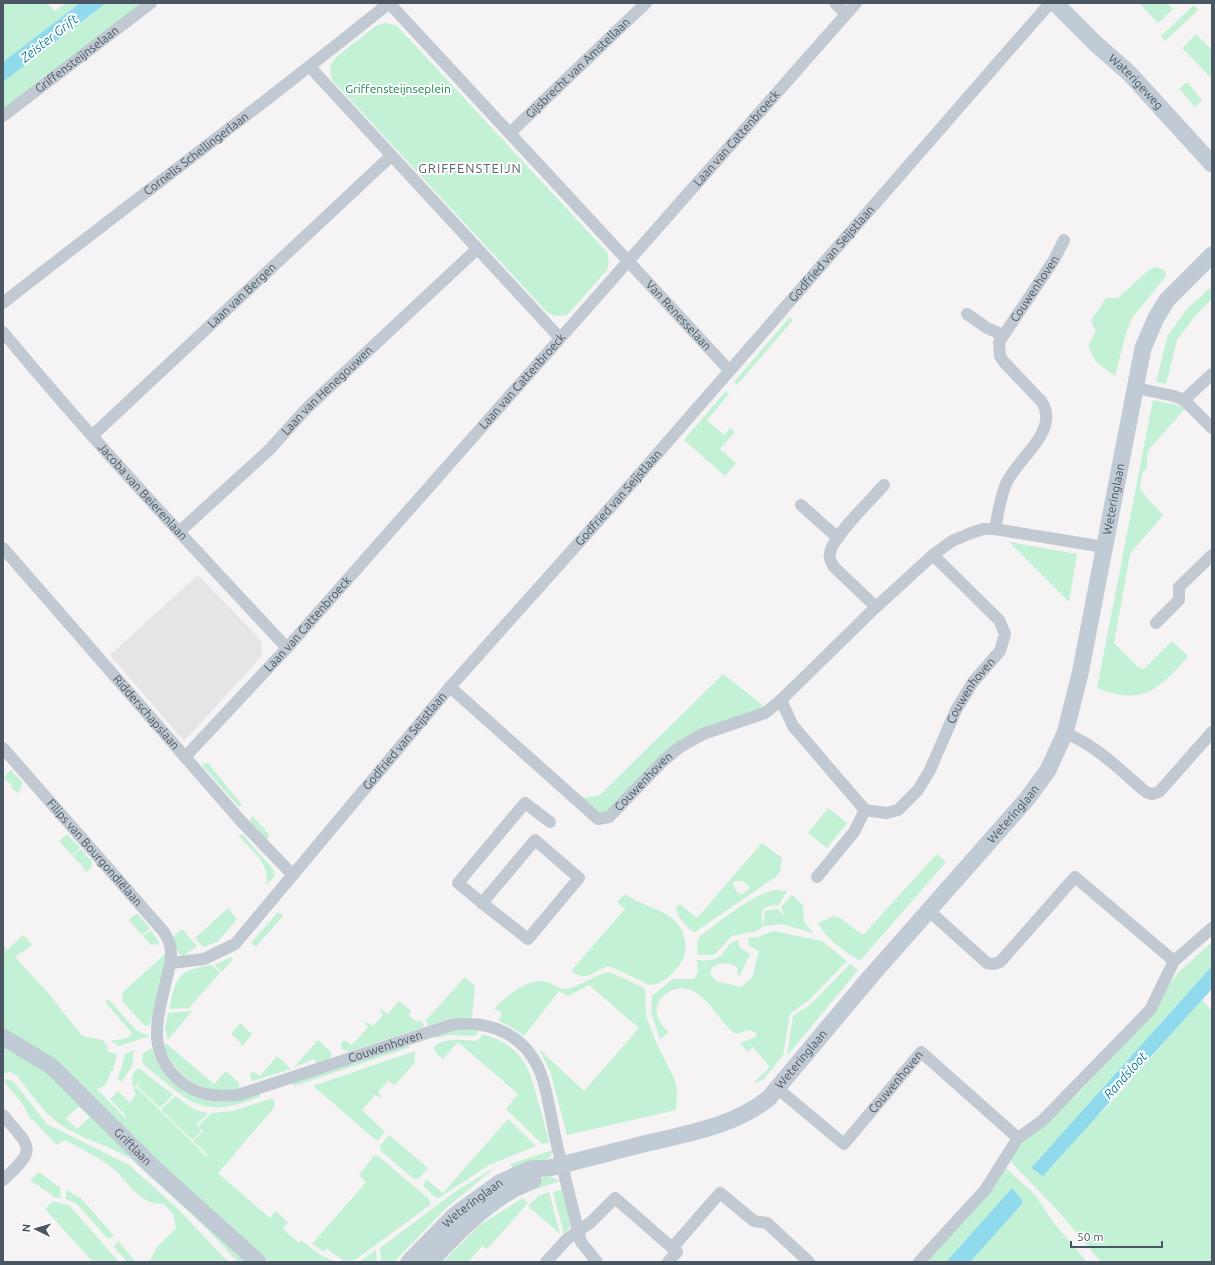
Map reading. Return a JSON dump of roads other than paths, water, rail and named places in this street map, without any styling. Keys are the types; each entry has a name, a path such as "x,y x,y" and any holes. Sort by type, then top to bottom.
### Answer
{"street":[{"name":"Griffensteijnselaan","path":"3,116 150,3"},
{"name":"Cornelis Schellingerlaan","path":"3,303 132,202 310,67 389,3"},
{"path":"389,3 628,262"},
{"name":"Gijsbrecht van Amstellaan","path":"510,133 646,3"},
{"path":"835,3 846,14"},
{"name":"Laan van Cattenbroeck","path":"185,757 287,648 559,337 628,262 856,3"},
{"name":"Godfried van Seijstlaan","path":"171,964 204,959 235,944 450,687 617,500 1050,3"},
{"name":"Waterigeweg","path":"1055,3 1096,44 1129,73 1212,164"},
{"path":"310,67 559,337"},
{"name":"Laan van Bergen","path":"93,435 391,156"},
{"name":"Couwenhoven","path":"994,529 1006,484 1042,432 1047,420 1046,408 1042,402 1000,356 999,349 1002,335 1054,260 1064,240"},
{"name":"Laan van Henegouwen","path":"179,532 269,450 307,408 478,249"},
{"name":"Weteringlaan","path":"408,1262 455,1215 499,1183 530,1169 556,1166 735,1120 759,1106 777,1088 928,910 1027,799 1048,770 1065,733 1080,674 1143,348 1156,318 1168,300 1212,255"},
{"name":"Van Renesselaan","path":"628,262 729,370"},
{"name":"Couwenhoven","path":"967,314 988,328 1002,335"},
{"name":"Jacoba van Beierenlaan","path":"3,332 41,378 179,532 287,648"},
{"path":"1184,400 1212,374"},
{"path":"1136,388 1174,396 1184,400 1212,428"},
{"path":"876,607 834,567 830,560 830,552 838,538 884,485"},
{"path":"801,505 838,538"},
{"name":"Couwenhoven","path":"450,687 598,819 609,817 663,762 680,747 703,734 765,712 782,700 876,607 933,555 952,541 982,529 994,529 1104,547"},
{"name":"Ridderschapslaan","path":"3,548 185,757 293,875"},
{"name":"Couwenhoven","path":"865,810 886,813 898,810 918,790 930,770 956,710 973,682 1000,651 1005,634 999,620 933,555"},
{"path":"1156,623 1180,600 1179,586 1212,555"},
{"path":"782,700 793,726 865,810 854,832 817,877"},
{"path":"1065,733 1081,739 1102,754 1146,792 1152,794 1159,792 1212,732"},
{"name":"Filips van Bourgondiëlaan","path":"3,748 164,932 170,945 171,964"},
{"path":"482,903 535,840 580,878 528,939 482,903 458,883 525,803 550,822"},
{"path":"928,910 987,963 994,964 1000,962 1075,877 1174,961"},
{"path":"919,1262 985,1190 1018,1138 1042,1121 1150,1010 1174,961 1212,928"},
{"name":"Couwenhoven","path":"171,964 159,1011 156,1030 159,1050 165,1065 175,1077 186,1086 204,1094 215,1096 238,1095 451,1025 484,1024 503,1030 517,1040 528,1051 537,1065 543,1079 556,1166 581,1242 597,1262"},
{"name":"Griftlaan","path":"3,1038 51,1066 154,1168 258,1262"},
{"name":"Couwenhoven","path":"777,1088 844,1144 921,1052 1018,1138"},
{"path":"3,1115 26,1144 27,1152 22,1162 3,1180"},
{"name":"Weteringlaan","path":"430,1262 468,1224 489,1206 556,1166"},
{"path":"672,1248 720,1193 754,1222 767,1223 809,1262"},
{"path":"546,1262 567,1239 591,1222 615,1198 677,1252 668,1262"}],"water":[{"name":"Zeister Grift","path":"80,3 106,3 3,82 3,62"},
{"name":"Randsloot","path":"1212,966 1212,989 1043,1176 1031,1168"},
{"path":"1012,1188 1022,1200 1022,1204 970,1262 946,1262"}],"district":[{"name":"GRIFFENSTEIJN","path":"470,168"}],"park label":[{"name":"Griffensteijnseplein","path":"398,89"}]}
